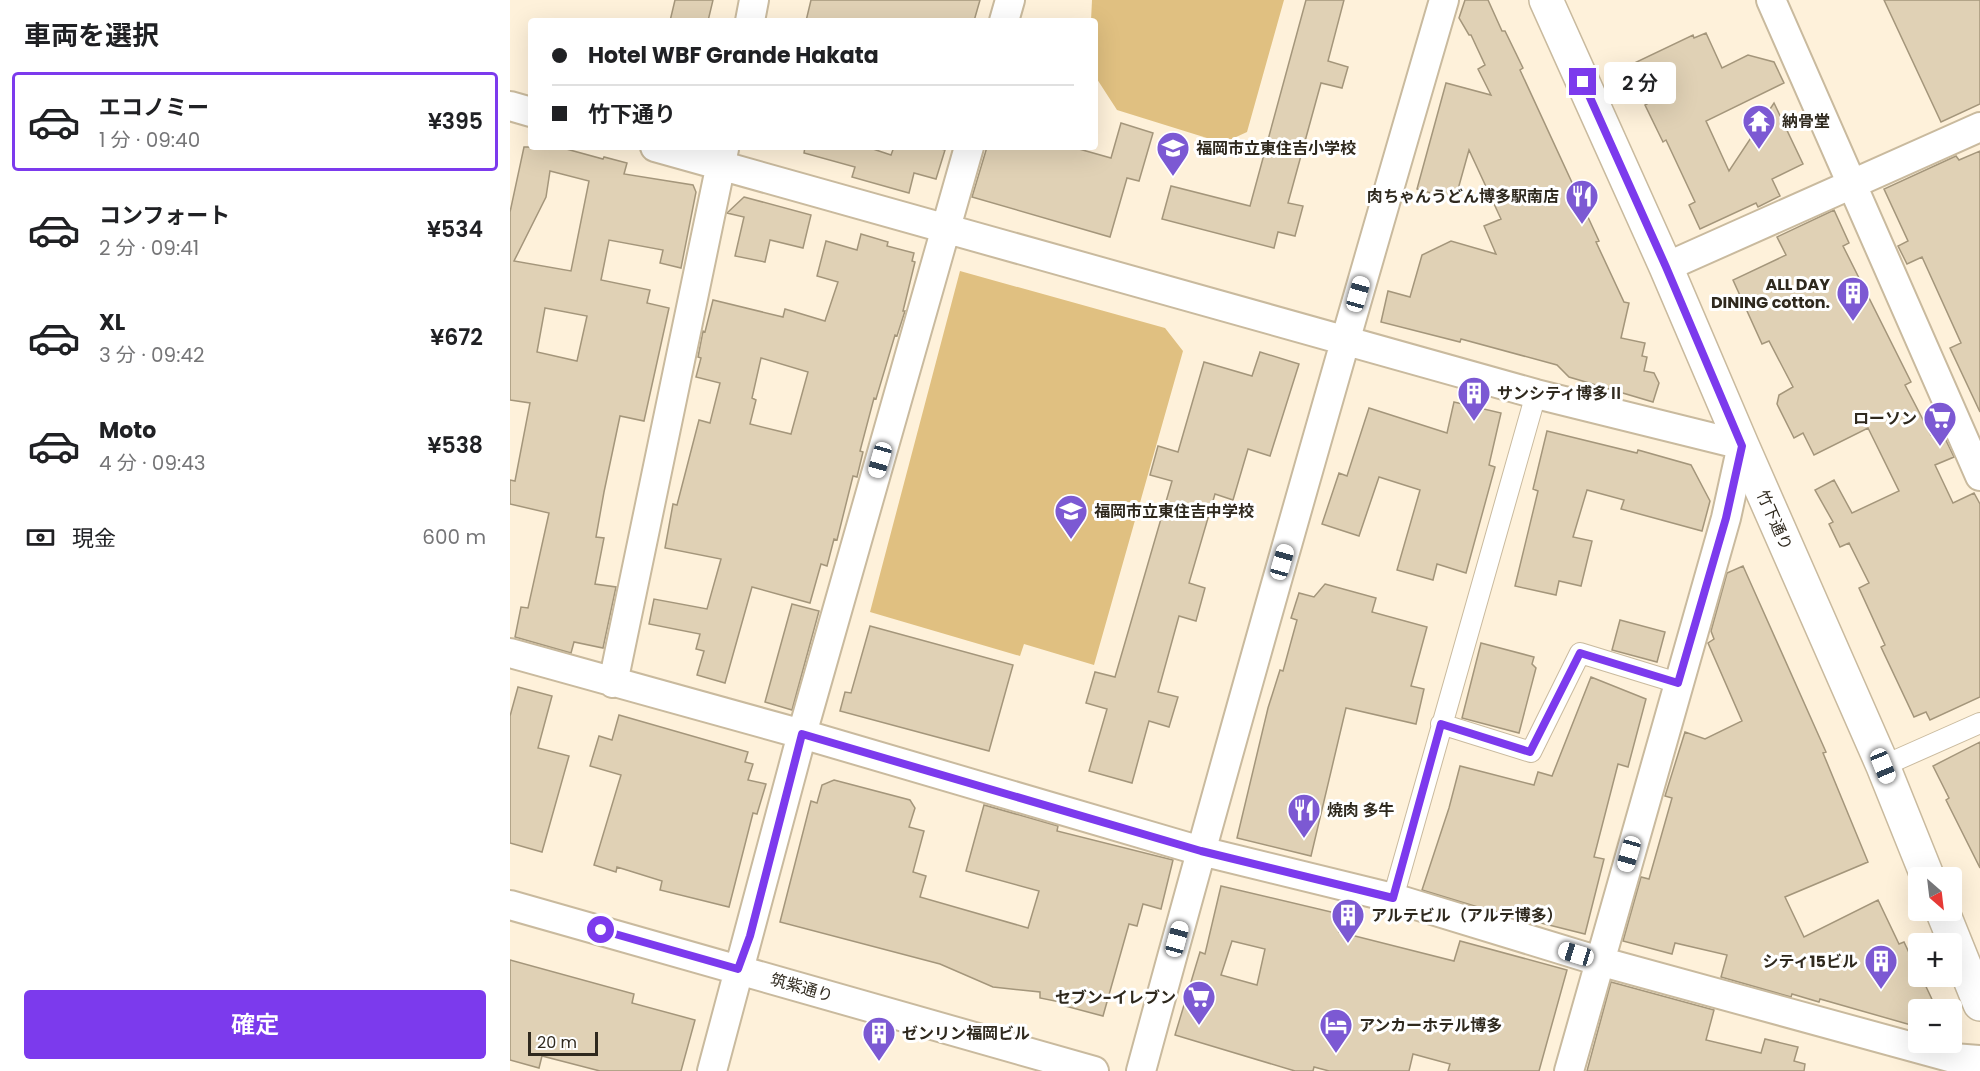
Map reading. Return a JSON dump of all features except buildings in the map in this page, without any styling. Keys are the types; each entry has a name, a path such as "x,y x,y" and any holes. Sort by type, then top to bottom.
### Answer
{"highway":[{"name":"竹下通り","path":"1546,0 1666,267 1883,766 1924,867"},
{"path":"1946,921 1980,1004"}],"street":[{"path":"751,18 754,0"},
{"path":"1005,18 1010,0"},
{"path":"1141,1071 1345,339 1444,0"},
{"path":"1771,0 1980,474"},
{"path":"510,106 528,111"},
{"path":"1666,267 1980,127"},
{"path":"675,150 722,157 946,229 1536,394 1742,446 1726,518 1569,1071"},
{"path":"712,1071 738,969 750,936 802,734 968,150"},
{"path":"613,683 722,157"},
{"path":"1393,898 1536,394"},
{"path":"510,653 802,734 1201,851 1393,898 1599,961 1953,1058 1980,1060"},
{"path":"1441,724 1530,752 1580,653 1678,683"},
{"path":"1883,766 1980,723"},
{"name":"筑紫通り","path":"510,905 1094,1071"}],"shaded area":[{"path":"1092,0 1284,0 1247,132 1223,143 1117,110 1098,81 1098,18 1091,18"},
{"path":"960,271 1165,328 1183,351 1094,665 1024,644 1020,656 870,612"}],"place":[{"name":"納骨堂","path":"1759,150"},
{"name":"福岡市立東住吉小学校","path":"1173,177"},
{"name":"肉ちゃんうどん博多駅南店","path":"1582,225"},
{"name":"ALL DAY DINING cotton.","path":"1853,322"},
{"name":"サンシティ博多Ⅱ","path":"1474,422"},
{"name":"ローソン","path":"1940,447"},
{"name":"福岡市立東住吉中学校","path":"1071,540"},
{"name":"焼肉 多牛","path":"1304,839"},
{"name":"アルテビル（アルテ博多）","path":"1348,944"},
{"name":"シティ15ビル","path":"1881,990"},
{"name":"セブン-イレブン","path":"1199,1026"},
{"name":"アンカーホテル博多","path":"1336,1054"},
{"name":"ゼンリン福岡ビル","path":"879,1062"}],"route":[{"path":"601,930 738,969 750,936 802,734 1201,851 1393,898 1441,724 1530,752 1580,653 1678,683 1726,518 1742,446 1666,267 1583,82"}]}
